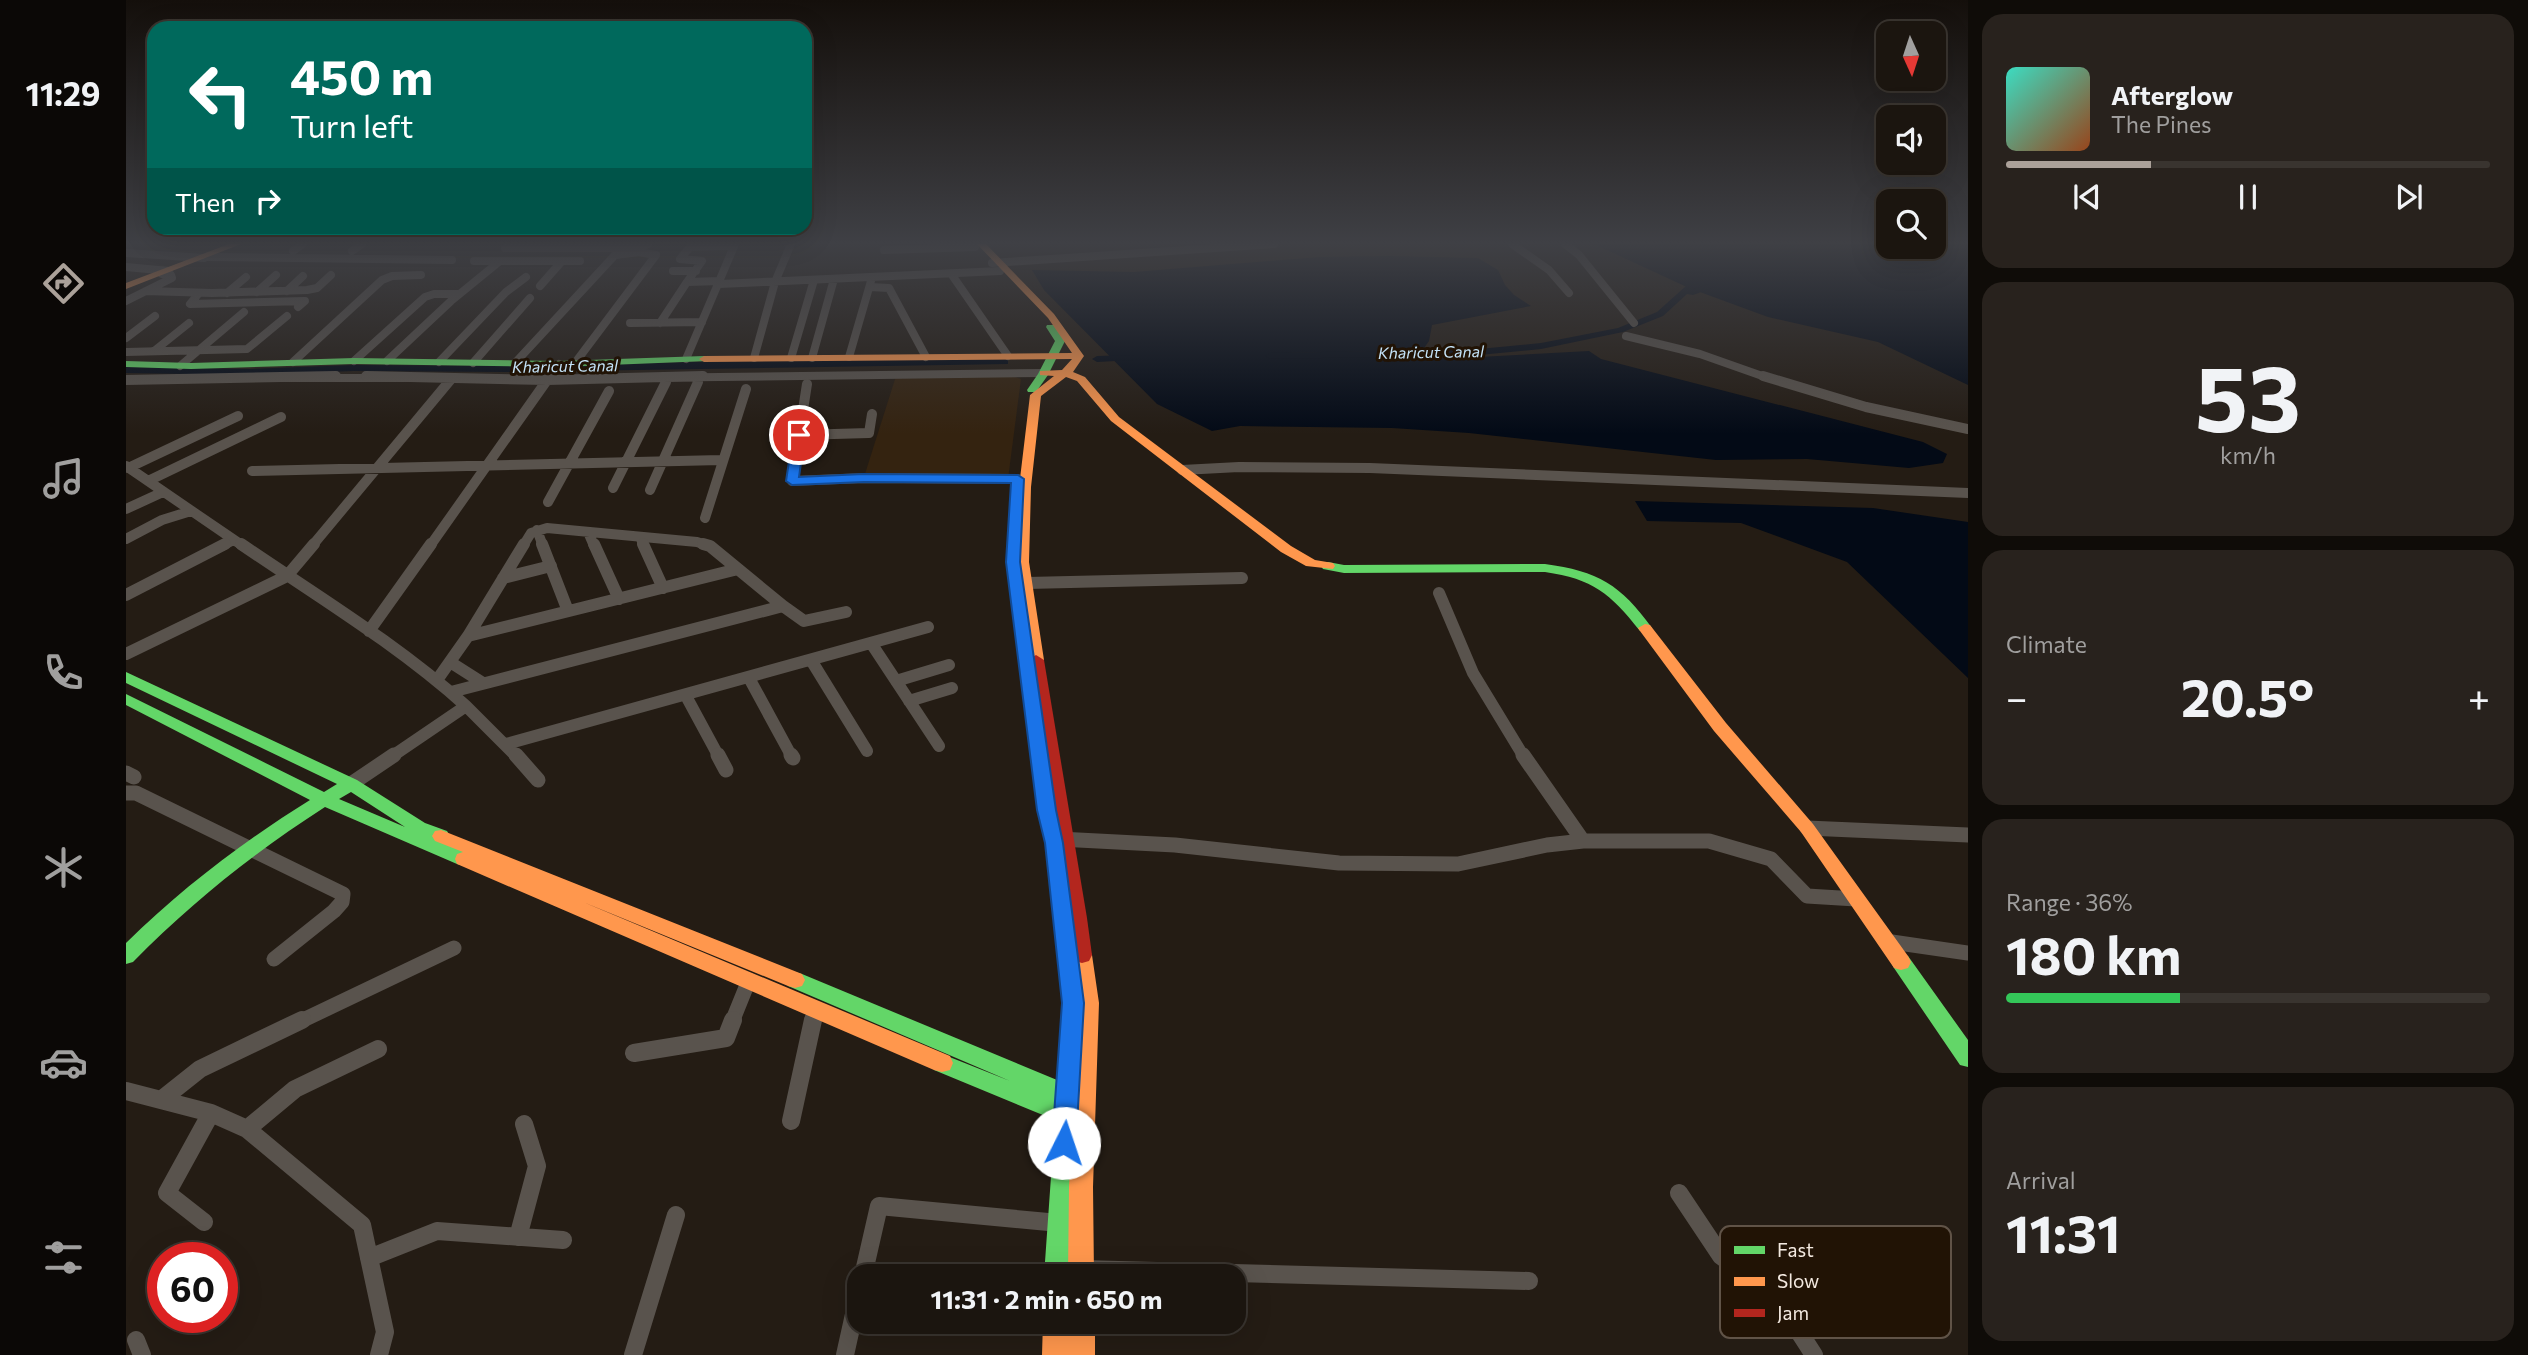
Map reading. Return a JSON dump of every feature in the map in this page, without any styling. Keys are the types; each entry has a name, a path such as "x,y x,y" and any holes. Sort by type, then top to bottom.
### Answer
{"street":[{"path":"203,312 209,307"},
{"path":"180,366 243,307"},
{"path":"293,362 352,307"},
{"path":"354,361 414,307"},
{"path":"387,361 445,307"},
{"path":"439,362 491,307"},
{"path":"473,362 522,307"},
{"path":"515,363 567,307"},
{"path":"369,631 547,380 567,363 613,307"},
{"path":"660,323 670,307"},
{"path":"686,359 708,307"},
{"path":"754,358 768,307"},
{"path":"791,358 806,307"},
{"path":"812,358 826,307"},
{"path":"849,358 864,307"},
{"path":"899,307 926,357"},
{"path":"974,307 1008,356"},
{"path":"1033,307 1060,341 1029,395 1018,479 1013,562 1045,797 1060,839"},
{"path":"1038,307 1076,345 1079,356 1078,362 1036,395 1032,415 1022,562 1058,809 1073,1003 1076,1098 1083,1118 1081,1264"},
{"path":"1621,307 1634,323"},
{"path":"126,338 155,316"},
{"path":"126,352 247,349 287,316"},
{"path":"630,323 702,322"},
{"path":"154,351 189,323"},
{"path":"1626,336 1700,354 1768,378 1866,407 1968,429"},
{"path":"126,364 180,366 354,361 567,363 754,358 1079,356"},
{"path":"126,380 352,376 547,380 799,374 1065,373 1081,379 1115,419 1286,549 1311,563 1344,569 1375,570 1545,568 1571,571 1601,581 1620,596 1639,618 1720,727 1807,828 1968,1058"},
{"path":"126,654 287,576 452,378"},
{"path":"613,488 666,382"},
{"path":"650,490 698,382"},
{"path":"807,384 792,481 864,478 1018,479"},
{"path":"705,518 746,389"},
{"path":"548,502 610,391"},
{"path":"799,435 869,433 872,414"},
{"path":"127,467 238,416"},
{"path":"148,481 281,417"},
{"path":"253,471 722,460"},
{"path":"127,467 437,680 506,744 538,780"},
{"path":"1182,470 1239,467 1370,468 1968,493"},
{"path":"126,509 163,492"},
{"path":"126,539 162,520 191,511"},
{"path":"437,680 468,636 531,533 537,530 697,542 710,546 804,621 846,612"},
{"path":"537,530 568,611"},
{"path":"588,532 618,599"},
{"path":"640,537 663,588"},
{"path":"126,595 233,540"},
{"path":"503,578 551,566"},
{"path":"468,636 738,569"},
{"path":"1027,583 1242,578"},
{"path":"1439,593 1473,673 1521,752 1583,841"},
{"path":"451,692 783,606"},
{"path":"506,744 928,627"},
{"path":"871,643 939,747"},
{"path":"811,660 867,751"},
{"path":"450,662 483,683"},
{"path":"896,681 949,665"},
{"path":"126,677 351,784 419,827 697,939 1076,1098"},
{"path":"749,678 793,758"},
{"path":"909,701 952,688"},
{"path":"686,696 726,770"},
{"path":"127,701 323,799 1066,1116 1083,1118"},
{"path":"126,956 152,927 250,849 466,706"},
{"path":"126,793 136,793 343,894 342,902 334,911 274,959"},
{"path":"1807,828 1968,835"},
{"path":"1060,839 1175,845 1339,863 1458,864 1547,845 1583,841 1709,841 1771,859 1807,895 1856,899"},
{"path":"1885,941 1968,953"},
{"path":"161,1100 200,1069 454,948"},
{"path":"634,1053 726,1038 749,979"},
{"path":"791,1121 815,1009"},
{"path":"247,1129 295,1088 378,1049"},
{"path":"126,1091 211,1113 247,1129 362,1225 385,1332 379,1355"},
{"path":"1057,1264 1066,1116 1076,1098"},
{"path":"204,1222 167,1193 211,1113"},
{"path":"518,1237 537,1166 524,1124"},
{"path":"1679,1193 1720,1254"},
{"path":"866,1264 879,1206 1059,1223"},
{"path":"633,1355 676,1214"},
{"path":"369,1258 437,1231 563,1240"},
{"path":"1246,1276 1530,1280"},
{"path":"845,1355 850,1334"},
{"path":"1055,1355 1056,1334"},
{"path":"1082,1334 1082,1355"},
{"path":"1803,1338 1814,1355"}],"shaded area":[{"path":"1061,307 1525,307 1432,325 1429,341 1424,348 1402,351 1286,353 1287,357 1479,357 1589,351 1601,359 1923,442 1947,454 1943,463 1909,468 1807,459 1716,460 1469,433 1392,428 1240,426 1212,431 1157,404"},
{"path":"1741,307 1968,307 1968,385 1878,342 1768,317"},
{"path":"896,376 1012,376 1021,379 1008,479 864,477"},
{"path":"1635,501 1873,508 1968,522 1968,678 1847,562 1741,523 1647,521"}],"waterway":[{"name":"Kharicut Canal","path":"1270,356 1479,352 1541,346 1620,330 1660,314 1668,307"},
{"name":"Kharicut Canal","path":"1097,359 1131,358"},
{"name":"Kharicut Canal","path":"126,370 250,372 354,368 507,369 784,363 1005,362"}],"traffic: fast":[{"path":"1032,390 1043,375 1060,341 1051,327"},
{"path":"126,364 191,366 354,361 559,364 704,359"},
{"path":"1328,566 1344,569 1545,568 1564,571 1592,578 1603,584 1623,601 1645,628"},
{"path":"126,677 351,784 419,827 441,836"},
{"path":"126,699 323,799 464,859"},
{"path":"126,956 177,907 232,862 290,821 351,784"},
{"path":"1047,813 1054,843 1073,1004 1058,1264"},
{"path":"1901,962 1968,1058"},
{"path":"795,980 1075,1098"},
{"path":"942,1063 1074,1117"}],"traffic: slow":[{"path":"1036,660 1022,562 1025,487 1036,395 1070,369 1079,356 1042,307"},
{"path":"704,359 1079,356"},
{"path":"1044,373 1065,373 1081,379 1115,419 1286,549 1311,563 1328,566"},
{"path":"1645,628 1720,727 1807,828 1901,962"},
{"path":"441,836 795,980"},
{"path":"464,859 942,1063"},
{"path":"1081,1264 1088,1003 1082,955"},
{"path":"1055,1355 1056,1334"},
{"path":"1082,1334 1082,1355"}],"traffic: jam":[{"path":"1036,660 1082,955"}],"route":[{"path":"799,435 792,481 864,478 1018,479 1013,562 1046,810 1054,843 1073,1003 1064,1143"}]}
